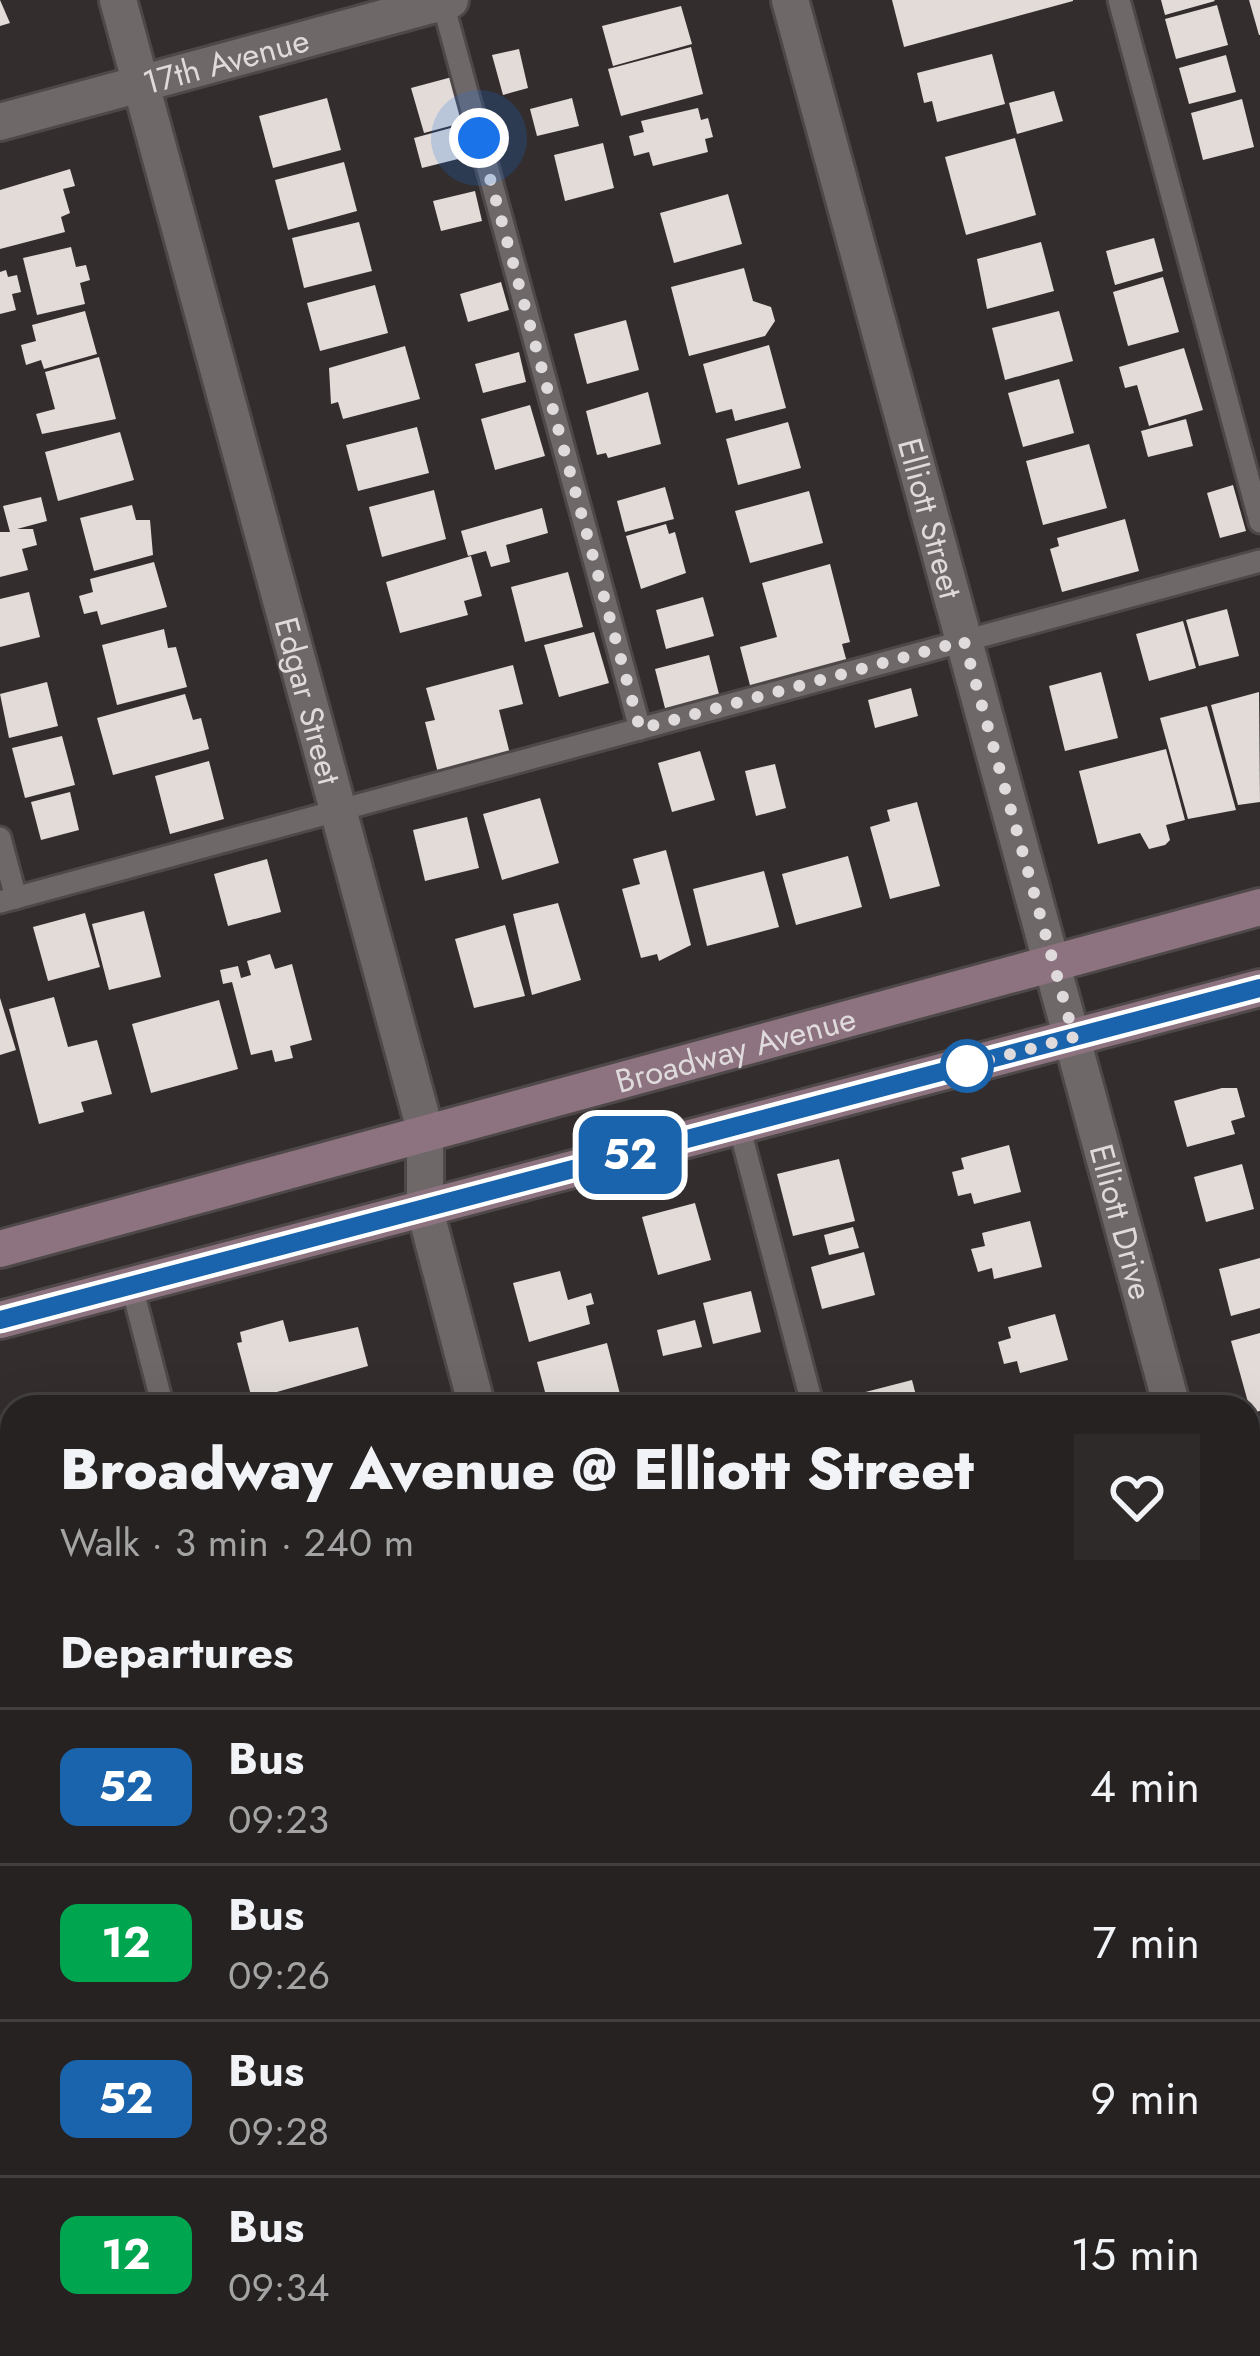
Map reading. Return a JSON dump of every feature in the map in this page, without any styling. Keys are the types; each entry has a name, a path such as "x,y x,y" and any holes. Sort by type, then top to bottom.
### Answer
{"street":[{"name":"Edgar Street","path":"118,0 425,1130 425,1210 474,1395"},
{"name":"Elliott Street","path":"790,0 1074,1037"},
{"name":"17th Avenue","path":"0,122 445,1"},
{"name":"Broadway Avenue","path":"0,1249 1260,907"},
{"path":"0,1320 1260,988"},
{"name":"Elliott Drive","path":"1074,1037 1169,1395"}],"lane":[{"path":"1119,0 1260,522"},
{"path":"445,1 640,729"},
{"path":"0,838 8,900 1260,561"},
{"path":"739,1126 810,1395"},
{"path":"133,1287 160,1395"}],"building":[{"path":"0,0 10,23 0,26"},
{"path":"892,0 1073,0 1073,1 904,47"},
{"path":"1161,0 1214,0 1215,1 1165,15"},
{"path":"1249,0 1260,0 1260,35 1259,35"},
{"path":"1217,5 1228,45 1176,59 1165,19"},
{"path":"681,6 692,44 613,66 602,26"},
{"path":"691,47 703,94 621,116 608,69"},
{"path":"519,49 528,88 503,95 492,55"},
{"path":"992,54 1005,104 937,122 932,101 924,103 917,73"},
{"path":"1226,55 1236,92 1189,104 1179,68"},
{"path":"452,77 465,122 424,133 411,88"},
{"path":"1054,91 1063,121 1017,134 1009,103"},
{"path":"327,98 341,150 273,168 259,116"},
{"path":"572,98 579,126 537,136 530,109"},
{"path":"1242,99 1254,147 1203,160 1191,113"},
{"path":"698,108 701,120 708,118 713,137 705,139 708,152 653,166 649,152 634,156 629,136 644,132 641,121"},
{"path":"458,126 466,157 422,168 414,138"},
{"path":"1015,138 1036,215 966,235 945,157"},
{"path":"603,143 614,188 565,201 554,155"},
{"path":"344,162 357,211 288,230 275,180"},
{"path":"70,169 75,186 63,189 70,213 61,217 65,232 0,249 0,190"},
{"path":"475,191 482,221 441,231 433,201"},
{"path":"728,194 742,244 674,263 660,213"},
{"path":"359,222 372,271 304,288 292,238"},
{"path":"1154,238 1163,271 1115,285 1106,251"},
{"path":"1041,242 1054,291 987,309 977,259"},
{"path":"71,247 76,267 86,265 90,280 80,283 85,304 37,315 23,258"},
{"path":"744,268 753,301 771,307 775,321 765,336 689,356 671,287"},
{"path":"6,270 8,277 17,275 21,292 12,294 16,310 0,314 0,272"},
{"path":"1163,277 1179,332 1128,346 1113,292"},
{"path":"501,282 509,310 468,322 460,294"},
{"path":"375,285 388,333 320,351 307,303"},
{"path":"85,311 97,354 44,369 41,360 26,365 21,345 36,341 32,325"},
{"path":"1059,311 1073,361 1005,380 992,328"},
{"path":"626,320 639,370 587,384 574,334"},
{"path":"769,345 786,408 735,421 732,409 716,413 703,364"},
{"path":"405,346 420,399 343,419 338,402 331,404 329,368"},
{"path":"1184,348 1203,410 1149,426 1137,385 1125,388 1119,367"},
{"path":"519,352 526,382 483,393 475,364"},
{"path":"99,357 116,419 42,434 36,414 55,409 45,372"},
{"path":"1059,379 1074,433 1023,447 1008,393"},
{"path":"648,392 661,444 608,458 606,453 597,455 586,411"},
{"path":"530,405 545,456 495,470 481,419"},
{"path":"1186,419 1193,446 1148,457 1141,431"},
{"path":"788,422 801,468 738,485 726,439"},
{"path":"417,427 429,473 358,491 346,445"},
{"path":"120,432 134,480 58,501 45,452"},
{"path":"1089,444 1107,508 1043,525 1026,461"},
{"path":"1233,485 1246,531 1220,538 1207,493"},
{"path":"665,487 674,519 625,532 617,501"},
{"path":"434,490 446,539 382,557 369,507"},
{"path":"809,491 823,543 750,563 735,511"},
{"path":"41,497 47,521 17,529 33,529 37,545 22,549 28,570 0,577 0,532 10,532 3,506"},
{"path":"132,505 136,520 150,520 153,555 94,571 80,518"},
{"path":"542,508 548,533 506,545 510,562 491,567 486,551 468,556 461,531"},
{"path":"1125,519 1139,571 1062,592 1050,549 1059,546 1057,538"},
{"path":"666,524 669,534 675,532 686,573 641,589 626,536"},
{"path":"471,556 482,596 464,601 468,615 400,633 386,582"},
{"path":"154,562 167,607 101,625 97,611 84,614 79,596 93,592 90,579"},
{"path":"830,564 850,642 842,644 848,666 752,693 740,647 777,637 762,583"},
{"path":"568,572 583,627 525,642 511,587"},
{"path":"29,592 40,637 0,647 0,599"},
{"path":"703,597 714,636 666,649 656,610"},
{"path":"1227,609 1239,656 1199,666 1186,620"},
{"path":"1183,621 1196,668 1149,681 1136,634"},
{"path":"164,629 168,648 176,647 187,687 117,705 102,645"},
{"path":"594,632 609,683 559,697 544,645"},
{"path":"709,655 720,698 666,712 655,669"},
{"path":"513,665 523,704 499,710 510,754 438,773 425,722 435,720 426,688"},
{"path":"1101,672 1118,738 1065,751 1049,686"},
{"path":"47,682 58,726 9,738 0,694"},
{"path":"911,688 918,716 875,728 868,700"},
{"path":"1259,692 1260,802 1238,805 1211,705"},
{"path":"185,694 193,720 201,718 209,749 113,775 97,718"},
{"path":"1207,706 1236,810 1188,819 1160,718"},
{"path":"62,736 75,785 25,798 12,748"},
{"path":"1166,749 1185,820 1166,825 1170,840 1165,845 1149,849 1140,833 1098,844 1079,771"},
{"path":"700,751 715,800 672,812 658,763"},
{"path":"209,761 224,819 170,834 155,776"},
{"path":"775,764 786,808 756,816 745,771"},
{"path":"70,792 79,830 41,840 31,802"},
{"path":"540,798 559,863 502,880 483,814"},
{"path":"917,802 940,886 890,899 870,827 890,821 887,810"},
{"path":"467,817 479,868 425,881 413,830"},
{"path":"666,850 691,945 659,961 657,954 641,958 622,889 640,884 633,859"},
{"path":"848,856 862,907 796,925 782,874"},
{"path":"267,859 281,912 228,926 214,874"},
{"path":"764,871 779,927 707,946 693,889"},
{"path":"558,903 581,980 532,995 513,914"},
{"path":"144,911 161,977 109,990 92,924"},
{"path":"85,913 100,967 48,981 33,927"},
{"path":"505,925 525,996 474,1008 455,939"},
{"path":"270,954 275,969 292,964 312,1040 290,1046 293,1058 275,1062 272,1050 251,1055 232,982 223,984 220,970 238,966 241,978 251,975 247,961"},
{"path":"54,997 68,1047 97,1040 112,1094 81,1102 84,1112 39,1124 9,1009"},
{"path":"0,998 16,1050 0,1055"},
{"path":"219,1000 238,1069 151,1093 132,1024"},
{"path":"1237,1088 1245,1117 1231,1121 1235,1134 1187,1147 1174,1101"},
{"path":"1009,1145 1021,1192 974,1204 971,1193 958,1196 952,1172 964,1169 961,1158"},
{"path":"839,1159 855,1221 793,1236 777,1174"},
{"path":"1242,1164 1254,1209 1206,1222 1194,1177"},
{"path":"695,1203 711,1260 658,1275 642,1217"},
{"path":"1030,1221 1042,1267 994,1279 992,1268 978,1272 971,1249 985,1246 982,1233"},
{"path":"853,1227 859,1248 829,1255 824,1235"},
{"path":"864,1252 875,1295 822,1309 811,1267"},
{"path":"1260,1258 1260,1308 1231,1316 1219,1269"},
{"path":"560,1271 568,1300 591,1293 594,1304 586,1306 590,1324 529,1342 513,1283"},
{"path":"751,1291 761,1332 713,1344 703,1303"},
{"path":"1055,1314 1068,1360 1020,1373 1017,1361 1004,1364 998,1342 1011,1338 1008,1327"},
{"path":"283,1320 289,1342 358,1327 368,1366 266,1395 251,1395 237,1343 242,1342 240,1332"},
{"path":"695,1320 702,1347 663,1356 657,1330"},
{"path":"1260,1333 1260,1395 1246,1395 1231,1341"},
{"path":"607,1343 620,1395 546,1395 537,1362"},
{"path":"912,1380 916,1395 854,1395"}],"bus line":[{"name":"52","path":"0,1320 1260,988"}],"route":[{"path":"479,138 640,729 964,641 1074,1037 948,1071 967,1066"}]}
